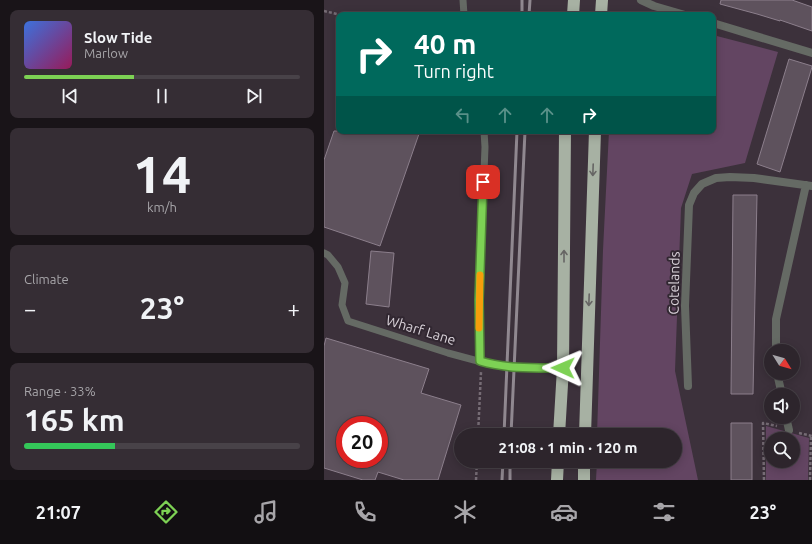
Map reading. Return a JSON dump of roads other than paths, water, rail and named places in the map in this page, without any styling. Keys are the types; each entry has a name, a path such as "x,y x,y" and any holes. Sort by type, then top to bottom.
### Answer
{"highway":[{"path":"573,12 574,0"},
{"path":"601,12 602,0"},
{"path":"559,428 563,368 565,134"},
{"path":"585,428 595,134"},
{"path":"557,480 558,468"},
{"path":"584,468 584,480"}],"street":[{"path":"641,0 654,6 675,12"},
{"path":"716,24 812,53"},
{"name":"Cotelands","path":"688,386 685,306 689,205 694,193 702,184 716,178 730,177 754,178 809,185"},
{"path":"776,344 776,319 809,185"},
{"path":"788,424 789,430"}],"lane":[{"path":"463,0 464,12"},
{"path":"480,361 479,300 485,147 484,134"},
{"name":"Wharf Lane","path":"324,253 328,255 338,267 344,283 342,305 348,321 448,353 489,364 514,367 563,368"}],"railway":[{"path":"522,0 522,12"},
{"path":"529,12 530,0"},
{"path":"504,428 517,134"},
{"path":"511,428 525,134"},
{"path":"502,480 503,468"},
{"path":"510,468 510,480"}]}
